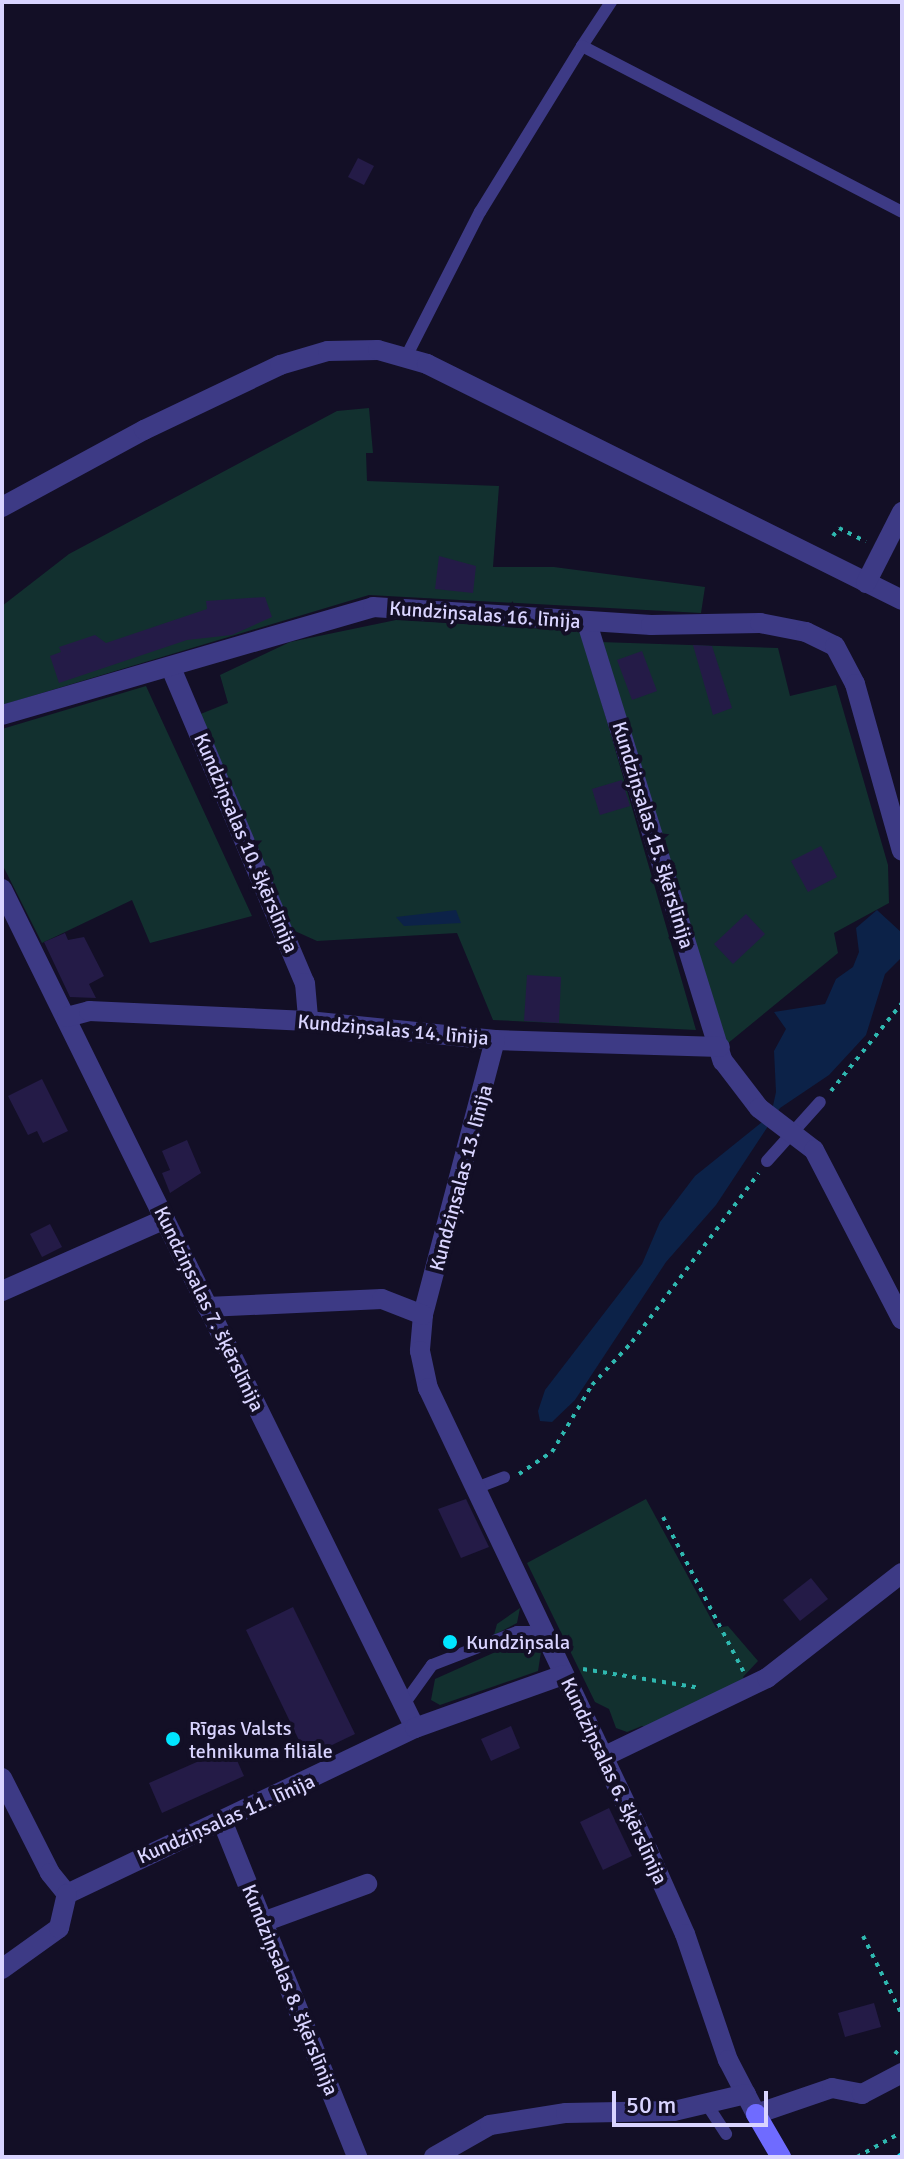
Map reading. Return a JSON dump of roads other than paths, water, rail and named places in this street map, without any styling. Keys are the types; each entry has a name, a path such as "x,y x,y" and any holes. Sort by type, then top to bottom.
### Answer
{"street":[{"path":"2,507 144,430 300,356 352,349 407,355 902,600"},
{"path":"866,583 902,512"},
{"name":"Kundziņsalas 16. līnija","path":"2,715 373,607 416,606 587,623 760,623 806,632 835,646 855,684 902,851"},
{"name":"Kundziņsalas 15. šķērslīnija","path":"587,623 723,1061 759,1108 814,1150 902,1320"},
{"name":"Kundziņsalas 10. šķērslīnija","path":"171,668 305,983 308,1021"},
{"name":"Kundziņsalas 7. šķērslīnija","path":"2,889 415,1728"},
{"name":"Kundziņsalas 14. līnija","path":"67,1017 89,1011 308,1021 495,1040 720,1047"},
{"name":"Kundziņsalas 13. līnija","path":"423,1315 495,1040"},
{"path":"2,1291 165,1219"},
{"path":"207,1307 382,1299 423,1315"},
{"name":"Kundziņsalas 6. šķērslīnija","path":"423,1315 420,1351 428,1388 545,1632 570,1673 603,1757 685,1934 728,2060 781,2157"},
{"path":"603,1757 751,1687 902,1573"},
{"name":"Kundziņsalas 11. līnija","path":"67,1894 223,1823 415,1728 570,1673"},
{"path":"2,1778 50,1873 67,1894 59,1928 2,1969"},
{"name":"Kundziņsalas 8. šķērslīnija","path":"223,1823 357,2157"},
{"path":"263,1922 367,1884"},
{"path":"756,2114 832,2088 862,2094 902,2073"},
{"path":"434,2157 490,2125 566,2113 674,2111 746,2094"}],"lane":[{"path":"407,355 480,212 611,2"},
{"path":"582,46 902,212"},
{"path":"767,1161 787,1129 820,1102"},
{"path":"476,1488 504,1477"},
{"path":"404,1704 432,1665 517,1632 545,1632"},
{"path":"706,2103 726,2134"}],"water":[{"path":"456,910 461,923 404,926 396,917"},
{"path":"877,910 902,933 902,957 885,974 866,1035 829,1075 780,1108 716,1205 666,1262 575,1400 552,1422 540,1421 538,1411 545,1390 642,1264 660,1222 695,1176 771,1115 776,1092 774,1051 786,1029 774,1012 825,1004 836,979 853,967 859,952 856,928"}],"place":[{"name":"Kundziņsala","path":"450,1642"},
{"name":"Rīgas Valsts tehnikuma filiāle","path":"173,1739"}]}
